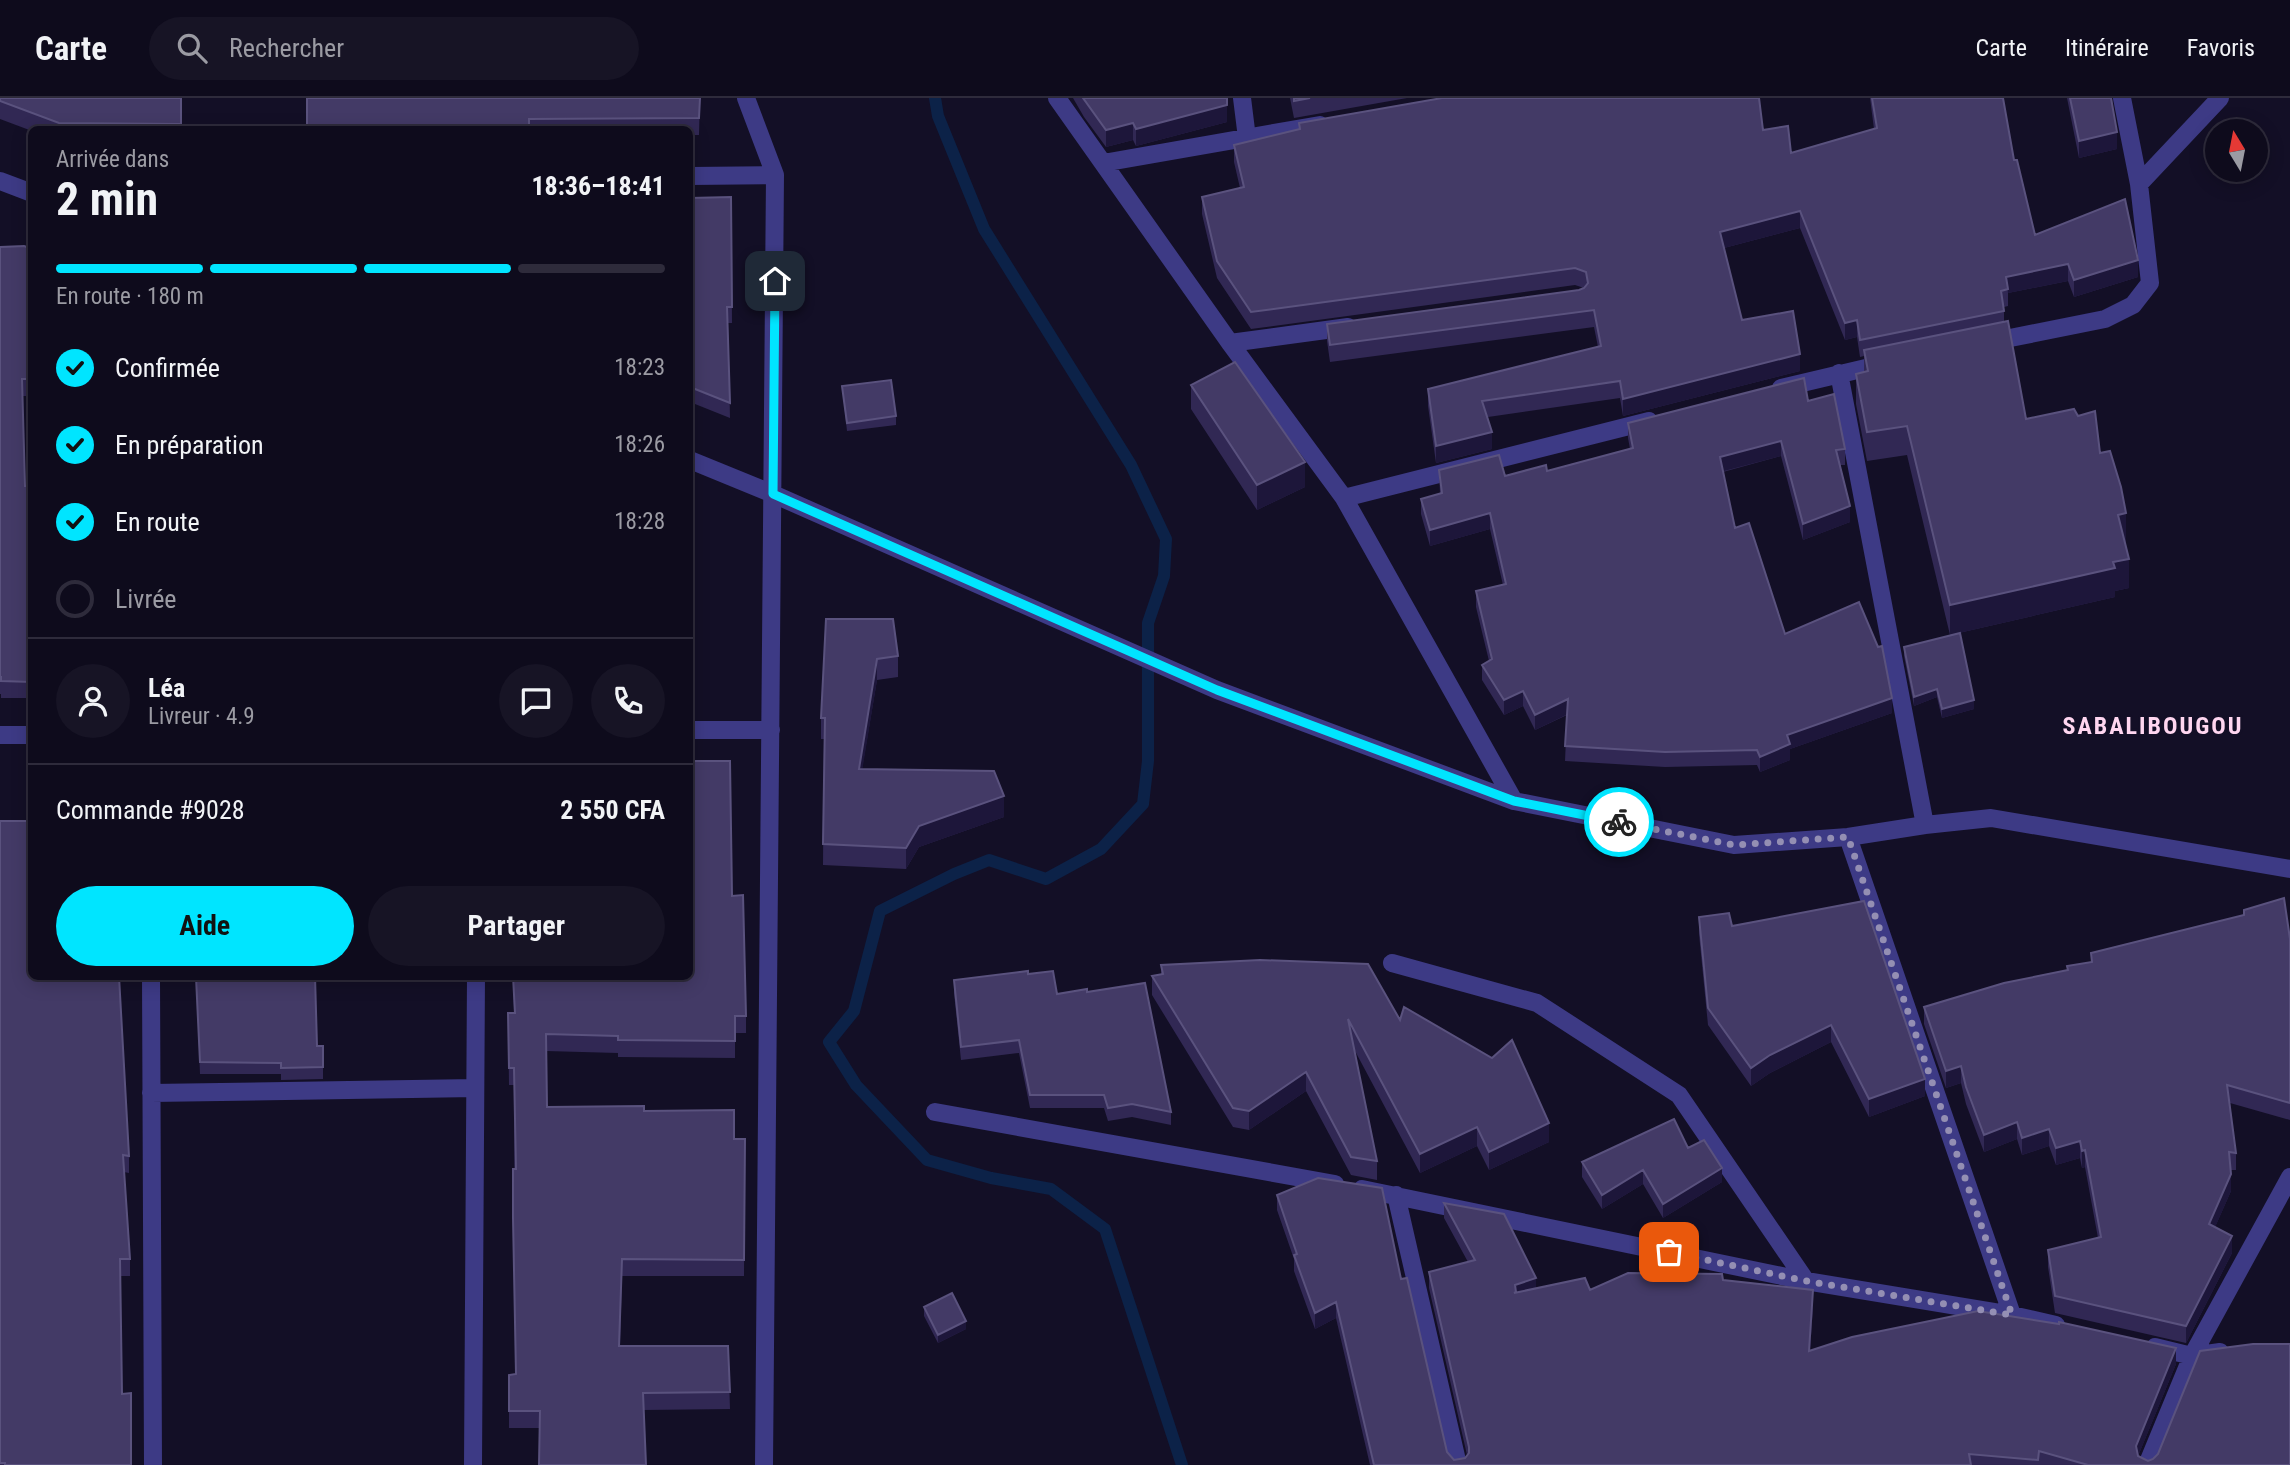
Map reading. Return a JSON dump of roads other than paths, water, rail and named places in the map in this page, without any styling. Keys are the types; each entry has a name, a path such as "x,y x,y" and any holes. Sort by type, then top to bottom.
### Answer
{"street":[{"path":"746,98 775,175 764,1465"},
{"path":"1057,98 1343,498 1514,801"},
{"path":"1242,98 1247,138"},
{"path":"1972,346 2105,319 2133,306 2150,283 2139,184 2122,98"},
{"path":"2139,184 2220,98"},
{"path":"1103,163 1340,122"},
{"path":"693,176 775,175"},
{"path":"0,181 28,192"},
{"path":"1230,343 1363,325"},
{"path":"1759,393 1905,359"},
{"path":"1839,373 1925,825"},
{"path":"1343,498 1665,417"},
{"path":"693,461 1106,639 1217,690 1514,801 1734,845 1848,837 1991,818 2290,869"},
{"path":"693,730 771,730"},
{"path":"0,735 28,735"},
{"path":"1848,837 2012,1315"},
{"path":"1392,963 1537,1003 1679,1095 1806,1281"},
{"path":"150,980 153,1465"},
{"path":"473,1465 476,980"},
{"path":"151,1093 475,1088"},
{"path":"935,1112 1396,1195 1806,1281 2012,1315 2076,1329"},
{"path":"2147,1465 2192,1356 2290,1177"},
{"path":"1396,1195 1458,1465"},
{"path":"2141,1344 2192,1356 2241,1350"}],"waterway":[{"path":"935,98 938,116 984,229 1131,465 1166,539 1164,576 1148,623 1148,761 1143,804 1101,849 1046,879 989,860 954,874 880,911 854,1011 829,1042 856,1085 927,1160 991,1178 1051,1189 1105,1229 1182,1465"}],"district":[{"name":"SABALIBOUGOU","path":"2153,726"}]}
